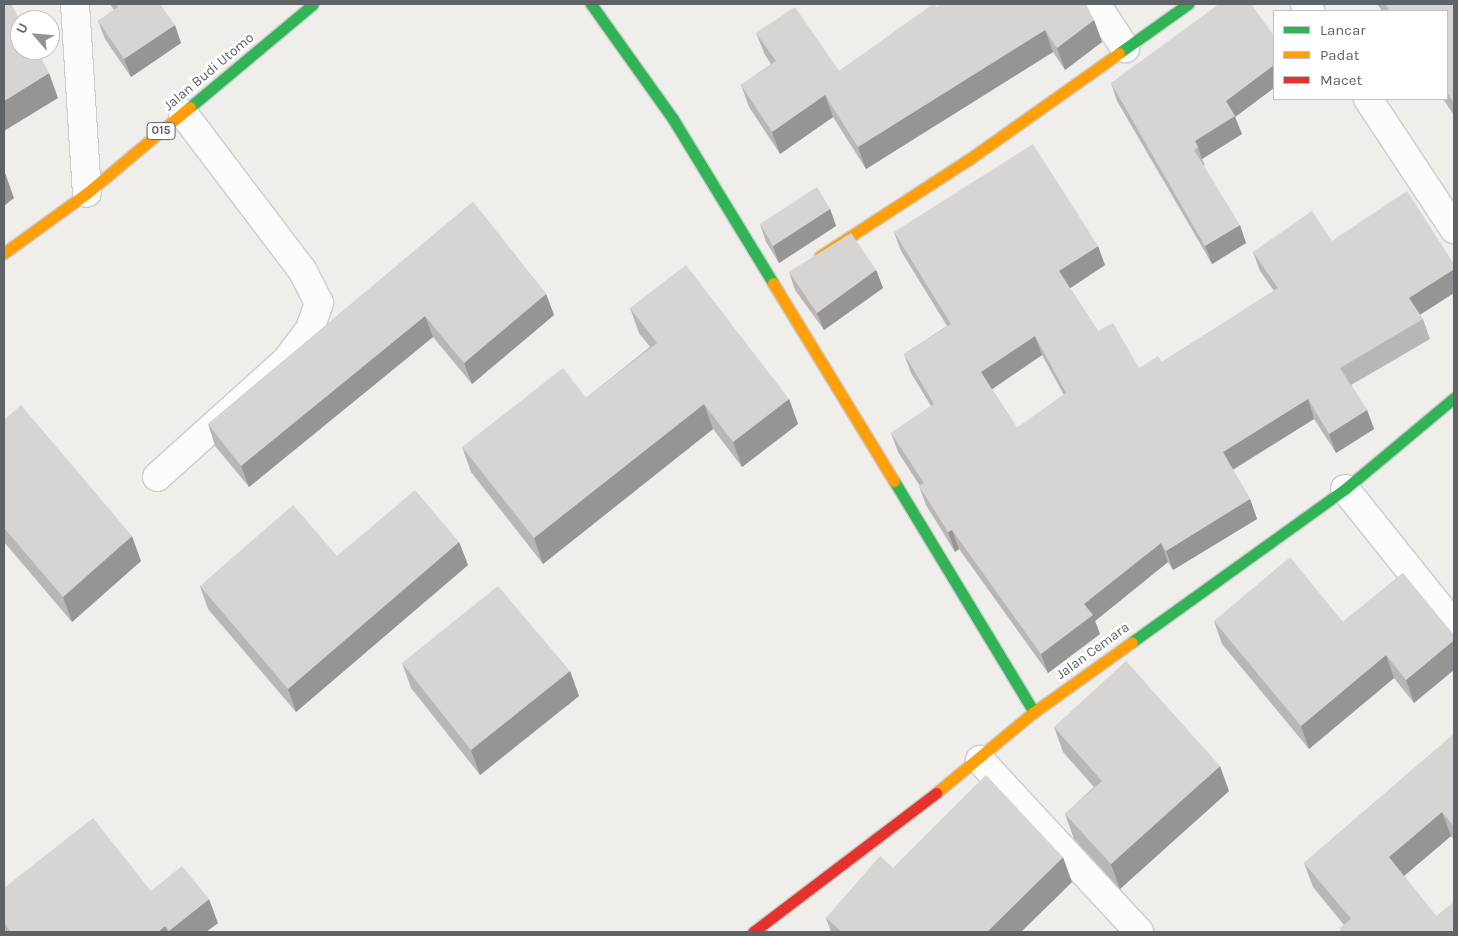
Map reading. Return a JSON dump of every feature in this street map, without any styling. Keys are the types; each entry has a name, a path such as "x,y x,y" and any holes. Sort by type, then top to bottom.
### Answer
{"street":[{"path":"75,4 87,193"},
{"name":"Jalan Budi Utomo","path":"4,253 87,193 314,4"},
{"path":"591,4 673,119 780,281 1034,712"},
{"path":"1096,4 1125,48"},
{"path":"810,262 968,160 1188,4"},
{"path":"1369,100 1454,229"},
{"path":"157,477 286,361 310,329 319,303 302,270 183,113"},
{"name":"Jalan Cemara","path":"753,932 980,760 1034,712 1345,489 1454,398"},
{"path":"1345,489 1454,624"},
{"path":"980,760 1139,932"}],"building":[{"path":"4,4 11,4 14,10 10,10 10,60 42,60 49,73 4,101"},
{"path":"116,4 160,4 175,25 124,59 98,21 118,7"},
{"path":"933,4 937,7 941,4 1086,4 1094,20 1057,48 1045,30 858,147 825,95 772,132 741,85 776,61 756,33 795,7 839,71"},
{"path":"1219,4 1251,4 1273,35 1273,66 1226,101 1235,116 1195,141 1198,147 1194,150 1240,225 1205,246 1111,83"},
{"path":"1385,4 1454,4 1454,103 1448,94 1448,10 1389,10"},
{"path":"1033,144 1098,246 1059,271 1098,331 1113,323 1139,368 1158,356 1162,362 1278,288 1253,252 1312,211 1332,241 1407,191 1454,264 1454,269 1409,298 1423,319 1340,368 1367,410 1329,434 1308,399 1223,452 1250,499 1166,551 1161,543 1084,604 1093,615 1041,654 952,530 948,532 919,486 924,483 891,433 934,404 904,354 951,324 894,232","holes":["1035,336 1066,393 1017,428 981,372"]},
{"path":"817,187 830,209 773,246 760,224"},
{"path":"473,202 546,294 464,363 425,316 241,466 208,424"},
{"path":"851,233 876,270 817,313 789,272"},
{"path":"686,265 789,399 733,442 704,404 534,538 462,447 563,368 586,398 657,343 630,308"},
{"path":"21,405 132,536 63,597 4,528 4,420"},
{"path":"415,490 459,542 288,689 200,586 293,505 337,556"},
{"path":"1290,557 1343,622 1403,573 1454,635 1454,640 1406,680 1386,655 1301,726 1214,621"},
{"path":"498,586 570,671 471,750 402,663"},
{"path":"1126,661 1220,766 1111,864 1065,814 1102,781 1054,727"},
{"path":"1454,734 1454,827 1442,812 1389,857 1436,916 1454,902 1454,932 1343,932 1340,928 1351,919 1304,863"},
{"path":"986,775 1063,857 987,932 842,932 826,918 880,856 893,868"},
{"path":"93,818 151,891 182,866 209,899 169,931 165,926 158,932 10,932 4,922 4,888"}],"traffic: fast":[{"path":"190,107 313,4"},
{"path":"591,4 673,119 773,283"},
{"path":"1119,53 1188,4"},
{"path":"1132,642 1345,489 1454,398"},
{"path":"894,481 1034,712"}],"traffic: slow":[{"path":"820,256 968,160 1119,53"},
{"path":"4,253 87,193 190,107"},
{"path":"773,283 894,481"},
{"path":"936,793 1034,712 1132,642"}],"traffic: jam":[{"path":"753,932 936,793"}]}
